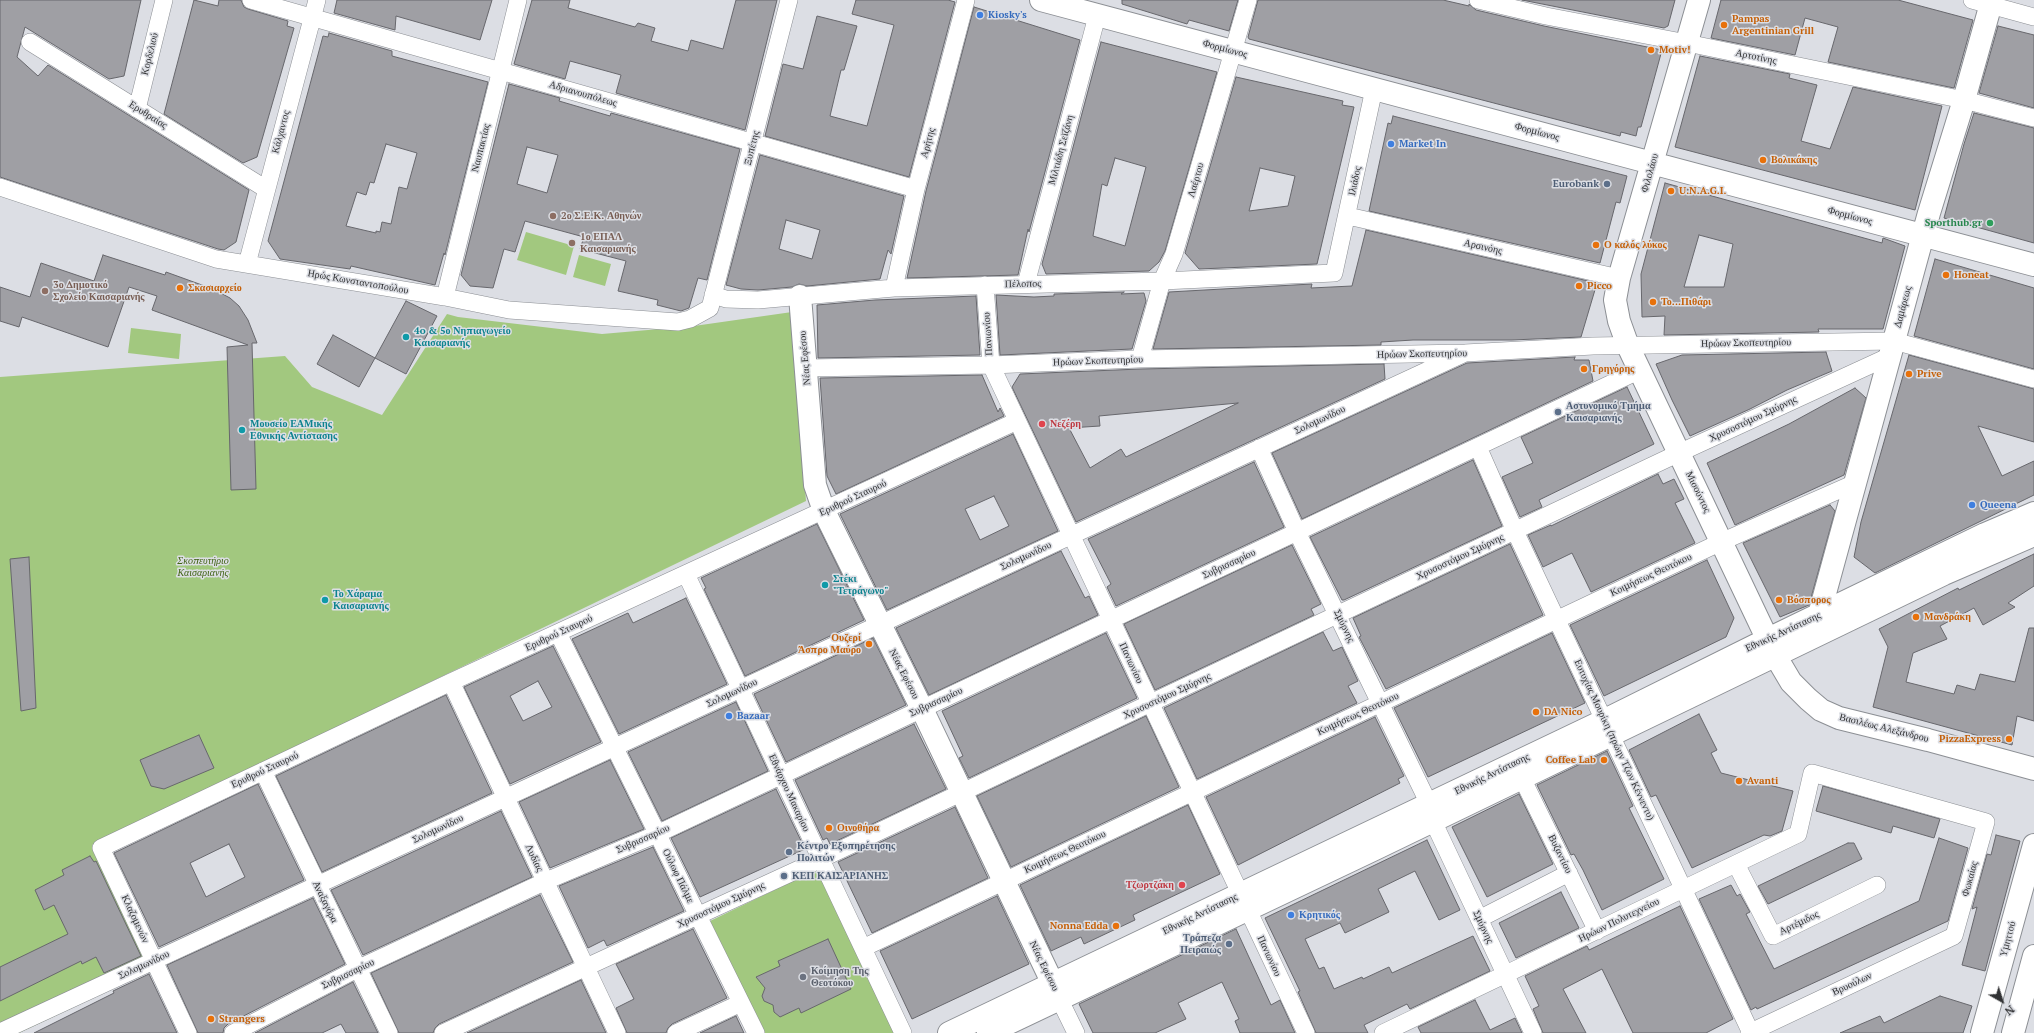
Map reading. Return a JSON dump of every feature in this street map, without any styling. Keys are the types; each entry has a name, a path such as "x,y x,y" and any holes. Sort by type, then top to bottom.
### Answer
{"main road":[{"name":"Φορμίωνος","path":"1041,0 2034,265"},
{"name":"Φιλολάου","path":"1628,346 1619,320 1615,300 1619,278 1699,0"},
{"name":"Δαμάρεως","path":"1819,615 1922,236 1964,100 1985,2"},
{"name":"Νέας Εφέσου","path":"800,296 816,485 824,511 922,709 1056,991"},
{"name":"Μισούντος","path":"1628,346 1771,647"},
{"name":"Εθνικής Αντίστασης","path":"1771,647 1819,615 1985,534 2034,513"},
{"name":"Εθνικής Αντίστασης","path":"949,1033 1056,991 1608,727 1771,647 1944,574 2034,534"},
{"name":"Βασιλέως Αλεξάνδρου","path":"1771,647 1791,682 1821,710 1833,715 2034,769"},
{"name":"Εθνικής Αντίστασης","path":"1431,812 1522,778 1608,727"},
{"name":"Υμηττού","path":"1982,1033 2034,845"},
{"path":"2013,1033 2034,956"},
{"name":"Εθνικής Αντίστασης","path":"988,1033 1056,991"}],"street":[{"name":"Κορδελιού","path":"137,109 164,0"},
{"name":"Αδριανουπόλεως","path":"251,0 916,189"},
{"name":"Κάλχαντος","path":"247,264 317,0"},
{"name":"Ναυπακτίας","path":"445,297 518,0"},
{"name":"Ξυπέτης","path":"713,295 789,0"},
{"name":"Αρήτης","path":"894,288 916,189 966,0"},
{"name":"Λαέρτου","path":"1140,359 1162,281 1174,254 1248,0"},
{"name":"Αρτοτίνης","path":"1478,0 1546,16 1687,43 1964,100 2034,118"},
{"path":"1985,2 2034,17"},
{"name":"Μιλτιάδη Σεϊζάνη","path":"1026,284 1097,16"},
{"name":"Ερυθραίας","path":"30,42 266,189"},
{"name":"Ιλιάδος","path":"1334,273 1348,216 1374,89"},
{"name":"Ηρώς Κωνσταντοπούλου","path":"0,187 216,259 445,297 509,310 575,314 613,319 678,322 690,319 710,308 713,295"},
{"name":"Αρσινόης","path":"1348,216 1619,278"},
{"name":"Πέλοπος","path":"713,295 726,299 758,300 894,288 1162,281 1334,273"},
{"name":"Πανιωνίου","path":"985,285 991,365 1306,1033"},
{"name":"Ηρώων Σκοπευτηρίου","path":"805,368 991,365 1140,359 1465,353 1593,346 1892,348 2034,379"},
{"name":"Χρυσοστόμου Σμύρνης","path":"443,1033 821,859 1338,615 1679,453 1892,348"},
{"name":"Σολομωνίδου","path":"0,1032 1465,353"},
{"name":"Συβρισσαρίου","path":"233,1033 357,969 546,881 657,834 1640,370"},
{"name":"Ερυθρού Σταυρού","path":"102,848 451,682 1017,421"},
{"name":"Ευτυχίας Μουρίκη (πρώην Τζων Κέννεντυ)","path":"1478,447 1515,531 1684,889 1750,1033"},
{"name":"Σμύρνης","path":"1259,448 1297,532 1381,703 1479,919 1533,1033"},
{"name":"Κοιμήσεως Θεοτόκου","path":"863,948 1557,619 1722,542 1855,483"},
{"name":"Εθνάρχου Μακαρίου","path":"686,574 903,1033"},
{"name":"Ούλωφ Πάλμε","path":"558,633 756,1033"},
{"name":"Λυδίας","path":"451,682 617,1033"},
{"name":"Αναξαγόρα","path":"263,771 389,1033"},
{"name":"Ηρώων Πολυτεχνείου","path":"1384,1033 1798,834 1812,773 1986,822"},
{"name":"Βυζαντίου","path":"1522,778 1597,930"},
{"name":"Φωκαίας","path":"1954,936 1986,822"},
{"name":"Κλαζομενών","path":"102,848 188,1033"},
{"name":"Αρτέμιδος","path":"1736,864 1773,936 1877,885"},
{"path":"1479,919 1569,873"},
{"name":"Βρυούλων","path":"1750,1033 1954,936"},
{"name":"Νέας Εφέσου","path":"1056,991 1076,1033"},
{"path":"676,1033 740,1003"}],"green space":[{"path":"526,232 574,246 566,275 517,260"},
{"path":"579,255 611,264 605,286 573,277"},
{"name":"Σκοπευτήριο Καισαριανής","path":"792,312 806,501 92,845 153,970 19,1033 0,1033 0,377 285,356 312,387 382,415 447,314 458,317 602,334 694,326"},
{"path":"131,328 181,334 179,359 128,353"},
{"path":"818,869 895,1033 761,1033 708,922"}],"building":[{"path":"0,0 141,0 124,76 109,79 25,27 17,57 38,76 48,65 249,190 236,242 224,250 218,249 0,177"},
{"path":"194,0 218,6 219,0 241,0 244,7 288,21 287,26 294,28 257,157 243,163 164,114"},
{"path":"337,0 492,0 480,40 396,16 395,30 334,13"},
{"path":"532,0 570,0 568,8 635,27 638,23 655,28 651,41 688,51 691,40 723,49 736,0 777,0 745,130 616,93 621,75 570,61 565,79 514,64"},
{"path":"856,0 948,0 955,2 909,177 765,136 783,64 803,69 817,16 857,26 844,70 841,70 830,116 867,126 894,25 852,14"},
{"path":"1122,0 1238,0 1229,31 1189,20 1187,24 1122,4"},
{"path":"1258,0 1443,0 1469,6 1469,4 1476,10 1544,26 1662,50 1641,127 1638,127 1636,136 1621,132 1620,136 1249,39 1248,37"},
{"path":"1522,0 1675,0 1668,26 1664,28"},
{"path":"1721,0 1898,0 1973,20 1954,88 1828,62 1838,27 1805,18 1795,55 1711,38"},
{"path":"974,7 1080,40 1029,232 1028,229 1018,275 907,278 926,191"},
{"path":"1998,26 2034,35 2034,108 1979,93"},
{"path":"329,33 392,51 392,56 488,82 445,255 444,253 435,285 351,266 350,269 280,259 268,241 323,36 328,37","holes":["386,144 417,153 407,189 399,187 391,224 382,222 380,232 376,231 376,233 346,226 357,192 366,195 370,182 374,183"]},
{"path":"1101,42 1217,72 1165,251 1159,262 1149,271 1046,274 1042,264","holes":["1115,158 1146,167 1125,246 1093,236 1102,184 1107,186"]},
{"path":"1700,56 1790,74 1789,78 1817,85 1801,141 1830,149 1853,87 1942,106 1915,210 1675,147"},
{"path":"1236,77 1343,101 1342,105 1354,107 1317,264 1199,269 1185,253","holes":["1260,168 1295,176 1288,206 1249,211"]},
{"path":"509,84 560,98 559,101 610,116 611,113 740,149 707,280 698,278 689,308 681,311 657,305 658,300 618,291 626,261 580,249 584,237 525,221 515,252 504,249 493,288 470,286 461,275","holes":["527,147 558,155 547,193 517,184"]},
{"path":"1974,113 2034,128 2034,243 1944,218"},
{"path":"1393,116 1627,176 1620,203 1616,202 1600,263 1369,211 1388,123 1391,124"},
{"path":"760,155 904,196 891,254 888,250 880,279 807,286 799,284 792,287 758,290 741,289 726,285","holes":["786,220 820,230 812,259 779,249"]},
{"path":"1665,183 1882,243 1883,238 1905,246 1883,329 1818,329 1819,332 1664,335 1665,316 1642,317 1641,274","holes":["1699,235 1733,244 1724,287 1684,287"]},
{"path":"1366,230 1597,283 1581,337 1512,340 1413,340 1381,342 1381,345 1153,349 1169,292 1312,284 1311,288 1352,286"},
{"path":"103,255 165,275 166,272 213,289 230,298 239,306 248,320 257,343 252,343 256,489 231,490 227,347 248,345 152,310 157,296 129,287 108,347 22,317 19,327 0,321 0,287 30,297 41,263 94,281"},
{"path":"1935,259 2034,288 2034,369 1914,336"},
{"path":"1124,292 1121,294 1144,293 1146,301 1132,349 1000,355 996,295 1034,297 1054,296 1054,294"},
{"path":"976,296 980,355 818,358 817,305 875,300"},
{"name":"4o & 5ο Νηπιαγωγείο Καισαριανής","path":"406,301 437,316 406,374 375,358"},
{"path":"333,335 375,358 359,387 317,364"},
{"path":"1826,352 1832,371 1787,390 1750,409 1690,436 1656,364 1682,355"},
{"path":"1909,355 2034,389 2034,442 1978,426 2002,476 2034,461 2034,495 1875,573 1854,557 1861,522"},
{"path":"1575,357 1574,360 1589,360 1593,381 1302,519 1272,453 1467,363"},
{"path":"1384,364 1385,379 1076,522 1012,387 1020,374 1140,369","holes":["1238,403 1126,457 1121,449 1090,468 1069,428 1100,426 1099,416"]},
{"path":"982,375 998,412 1000,408 1004,416 836,494 827,476 820,378"},
{"path":"1627,387 1654,444 1539,500 1542,507 1520,517 1502,477 1533,463 1521,437"},
{"path":"1855,388 1866,398 1844,475 1735,525 1707,463 1789,424"},
{"path":"1013,434 1058,531 887,610 840,514","holes":["994,496 1009,526 980,540 965,509"]},
{"path":"1473,460 1502,526 1342,600 1310,537"},
{"path":"1254,462 1284,527 1116,606 1107,587 1111,584 1088,539"},
{"path":"1658,474 1663,484 1674,479 1684,499 1675,503 1695,543 1591,592 1572,553 1543,567 1528,535 1551,526"},
{"path":"1830,505 1835,511 1809,605 1780,617 1743,543"},
{"path":"817,524 864,620 745,676 704,589 706,588 701,578"},
{"path":"1510,544 1543,615 1386,689 1359,637 1361,636 1353,618"},
{"path":"1292,545 1321,604 1311,609 1314,615 1155,690 1124,624"},
{"path":"1061,551 1085,598 1089,596 1098,615 929,695 896,628"},
{"path":"2034,554 2034,586 2008,603 2015,607 1983,625 1974,608 1940,626 1947,639 1913,653 1906,682 1954,694 1957,685 1975,690 1980,674 2015,682 2029,628 2034,628 2034,721 2017,716 2012,745 1873,707 1888,647 1879,629 1958,588 1959,590"},
{"path":"29,557 36,708 21,711 10,559"},
{"path":"1707,560 1734,618 1726,637 1604,696 1570,625"},
{"path":"686,598 727,684 619,734 572,639 628,613 633,623"},
{"path":"1323,632 1333,651 1342,647 1358,681 1348,686 1357,703 1197,779 1164,708"},
{"path":"1106,633 1137,698 969,778 959,758 963,756 942,711"},
{"path":"1552,633 1585,703 1428,777 1394,708"},
{"path":"873,638 906,705 786,762 754,694"},
{"path":"553,646 601,742 510,784 464,687","holes":["538,681 552,707 523,721 510,696"]},
{"path":"446,695 492,793 322,872 276,776"},
{"path":"736,702 768,771 662,821 628,752"},
{"path":"1699,714 1717,750 1711,753 1721,773 1793,791 1782,831 1770,836 1764,835 1692,868 1656,795 1651,797 1629,750"},
{"path":"1146,716 1179,787 1011,867 977,796"},
{"path":"1375,717 1404,776 1398,779 1400,783 1238,865 1206,797"},
{"path":"914,724 946,789 830,844 827,838 823,840 795,780"},
{"path":"199,735 214,768 164,789 151,786 140,760"},
{"path":"1607,751 1633,806 1629,808 1664,879 1602,910 1574,854 1571,855 1537,785"},
{"path":"610,760 644,829 550,868 519,802"},
{"path":"258,784 304,880 159,947 114,853","holes":["229,844 245,877 206,897 190,863"]},
{"path":"1823,786 1940,819 1934,838 1893,826 1891,833 1816,811"},
{"path":"776,789 805,849 700,897 671,838"},
{"path":"1519,794 1553,864 1487,897 1452,827"},
{"path":"1188,805 1220,874 1133,915 1135,920 1084,944 1081,937 1051,951 1020,885"},
{"path":"955,807 988,878 872,933 838,862"},
{"path":"501,811 532,877 363,955 331,890"},
{"path":"1996,835 2020,841 1985,971 1962,965 1977,907 1972,909 1987,854 1991,855"},
{"path":"1939,838 1968,848 1948,921 1757,1009 1756,1007 1751,1010 1699,899 1731,885 1737,896 1740,894 1750,912 1746,914 1774,969 1919,901"},
{"path":"1427,840 1460,910 1439,920 1415,871 1378,889 1389,912 1345,933 1340,923 1305,939 1319,969 1324,967 1334,989 1362,977 1363,979 1389,967 1392,973 1473,936 1490,971 1410,1009 1407,1004 1364,1025 1368,1033 1316,1033 1298,992 1300,991 1265,918"},
{"path":"1848,843 1854,843 1862,859 1768,904 1758,886"},
{"path":"653,847 684,911 607,946 604,940 588,948 559,886"},
{"path":"90,856 94,862 96,861 141,956 104,973 96,957 82,964 81,961 0,1001 0,967 68,934 54,905 44,910 35,890 64,875 62,870"},
{"path":"1561,892 1579,928 1516,958 1499,923"},
{"path":"540,895 573,962 439,1024 433,1033 399,1033 371,973"},
{"path":"997,896 1029,964 912,1019 880,951"},
{"path":"313,898 345,964 228,1024 224,1028 223,1033 198,1033 167,965"},
{"path":"1680,906 1733,1019 1706,1033 1633,1033 1602,969 1563,989 1586,1033 1543,1033 1533,1009 1539,1006 1525,976 1587,946 1589,950"},
{"path":"693,929 727,998 672,1024 666,1033 627,1033 616,1008 634,999 616,964"},
{"path":"1236,929 1271,1005 1280,1000 1295,1033 1240,1033 1235,1021 1239,1019 1222,982 1178,1003 1186,1019 1155,1033 1093,1033 1079,1004"},
{"name":"Κοίμηση Της Θεοτόκου","path":"828,939 851,989 801,1013 799,1008 780,1017 774,1012 773,1005 764,1001 762,996 765,988 756,977 780,966 778,961"},
{"path":"149,974 177,1033 34,1033 114,993 113,991"},
{"path":"581,980 606,1033 467,1033"},
{"path":"353,982 378,1033 346,1033 341,1024 322,1033 255,1033"},
{"path":"1940,996 1972,1006 1963,1033 1840,1033 1880,1016 1884,1023"},
{"path":"1475,1000 1490,1030 1515,1018 1522,1033 1421,1033 1418,1027"},
{"path":"736,1016 744,1033 700,1033"}],"place":[{"name":"Kiosky's","path":"980,15"},
{"name":"Pampas Argentinian Grill","path":"1724,25"},
{"name":"Motiv!","path":"1651,50"},
{"name":"Market In","path":"1391,144"},
{"name":"Βολικάκης","path":"1763,160"},
{"name":"Eurobank","path":"1607,184"},
{"name":"U.N.A.G.I.","path":"1671,191"},
{"name":"2ο Σ.Ε.Κ. Αθηνών","path":"553,216"},
{"name":"Sporthub.gr","path":"1990,223"},
{"name":"1ο ΕΠΑΛ Καισαριανής","path":"572,243"},
{"name":"Ο καλός λύκος","path":"1596,245"},
{"name":"Honeat","path":"1946,275"},
{"name":"Picco","path":"1579,286"},
{"name":"Σκασιαρχείο","path":"180,288"},
{"name":"3ο Δημοτικό Σχολείο Καισαριανής","path":"45,291"},
{"name":"Το...Πιθάρι","path":"1653,302"},
{"name":"4o & 5ο Νηπιαγωγείο Καισαριανής","path":"406,337"},
{"name":"Γρηγόρης","path":"1584,369"},
{"name":"Prive","path":"1909,374"},
{"name":"Αστυνομικό Τμήμα Καισαριανής","path":"1558,412"},
{"name":"Νεζέρη","path":"1042,424"},
{"name":"Μουσείο ΕΑΜικής Εθνικής Αντίστασης","path":"242,430"},
{"name":"Queena","path":"1972,505"},
{"name":"Στέκι \"Τετράγωνο\"","path":"825,585"},
{"name":"Το Χάραμα Καισαριανής","path":"325,600"},
{"name":"Βόσπορος","path":"1779,600"},
{"name":"Μανδράκη","path":"1916,617"},
{"name":"Ουζερί Άσπρο Μαύρο","path":"869,644"},
{"name":"DA Nico","path":"1536,712"},
{"name":"Bazaar","path":"729,716"},
{"name":"PizzaExpress","path":"2009,739"},
{"name":"Coffee Lab","path":"1604,760"},
{"name":"Avanti","path":"1739,781"},
{"name":"Οινοθήρα","path":"829,828"},
{"name":"Κέντρο Εξυπηρέτησης Πολιτών","path":"789,852"},
{"name":"ΚΕΠ ΚΑΙΣΑΡΙΑΝΗΣ","path":"784,876"},
{"name":"Τζωρτζάκη","path":"1182,885"},
{"name":"Κρητικός","path":"1291,915"},
{"name":"Nonna Edda","path":"1116,926"},
{"name":"Τράπεζα Πειραιώς","path":"1229,944"},
{"name":"Κοίμηση Της Θεοτόκου","path":"803,977"},
{"name":"Strangers","path":"211,1019"}]}
